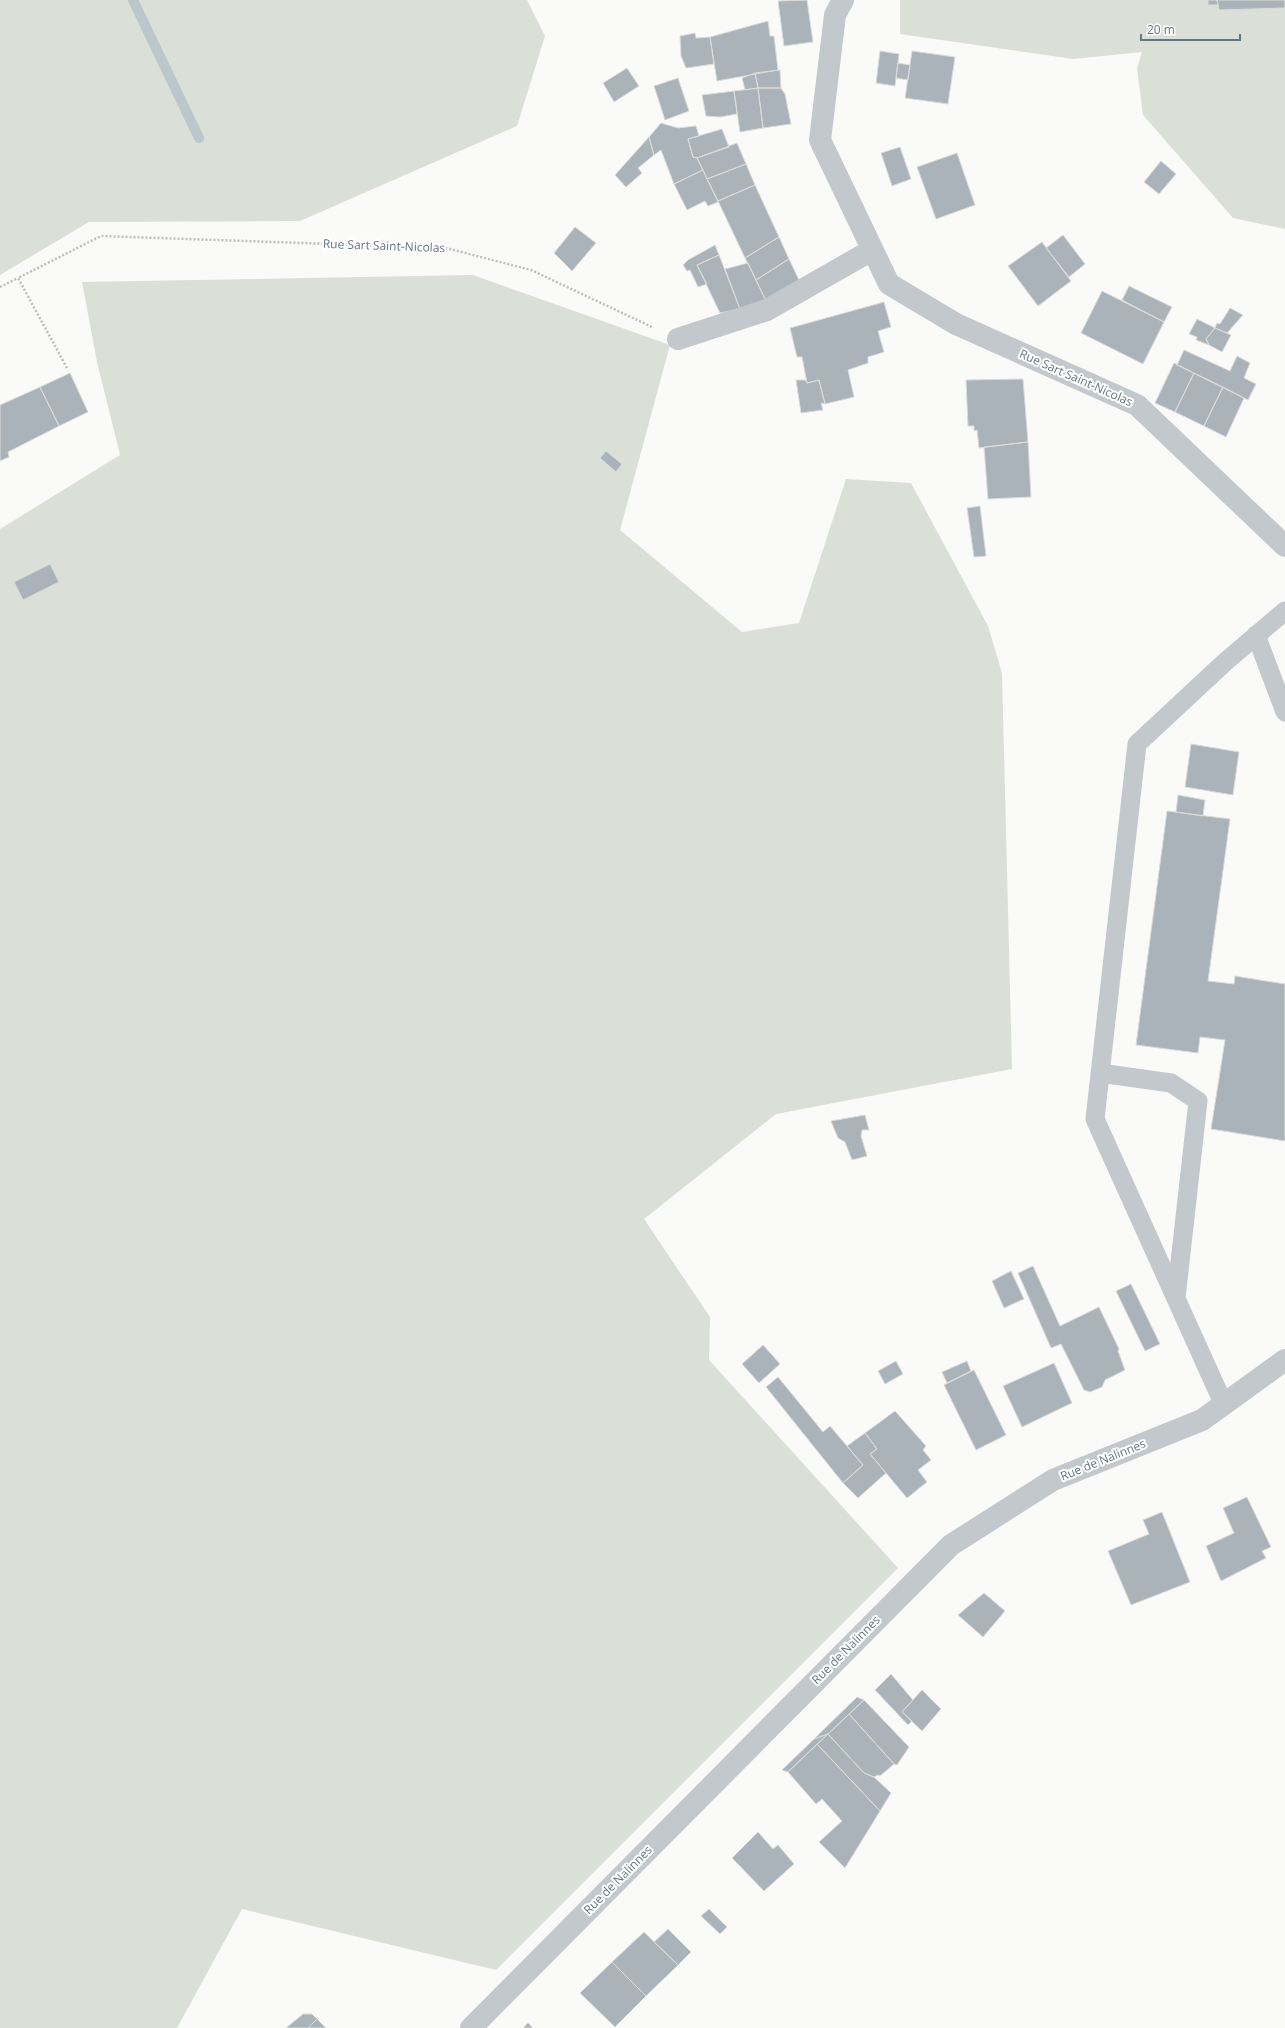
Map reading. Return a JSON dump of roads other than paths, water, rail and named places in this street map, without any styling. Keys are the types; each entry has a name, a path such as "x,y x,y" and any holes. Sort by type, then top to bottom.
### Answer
{"street":[{"name":"Rue Sart Saint-Nicolas","path":"843,0 834,15 820,140 888,284 950,320 1137,405 1285,546"},
{"path":"678,339 767,310 872,250"},
{"name":"Rue de Nalinnes","path":"470,2028 951,1545 1053,1480 1202,1420 1285,1360"}],"lane":[{"path":"1224,1405 1095,1119 1137,744 1256,635 1285,611"},
{"path":"1256,635 1285,712"},
{"path":"1100,1073 1171,1083 1198,1101 1176,1299"}],"waterway":[{"path":"133,0 199,138"}]}
